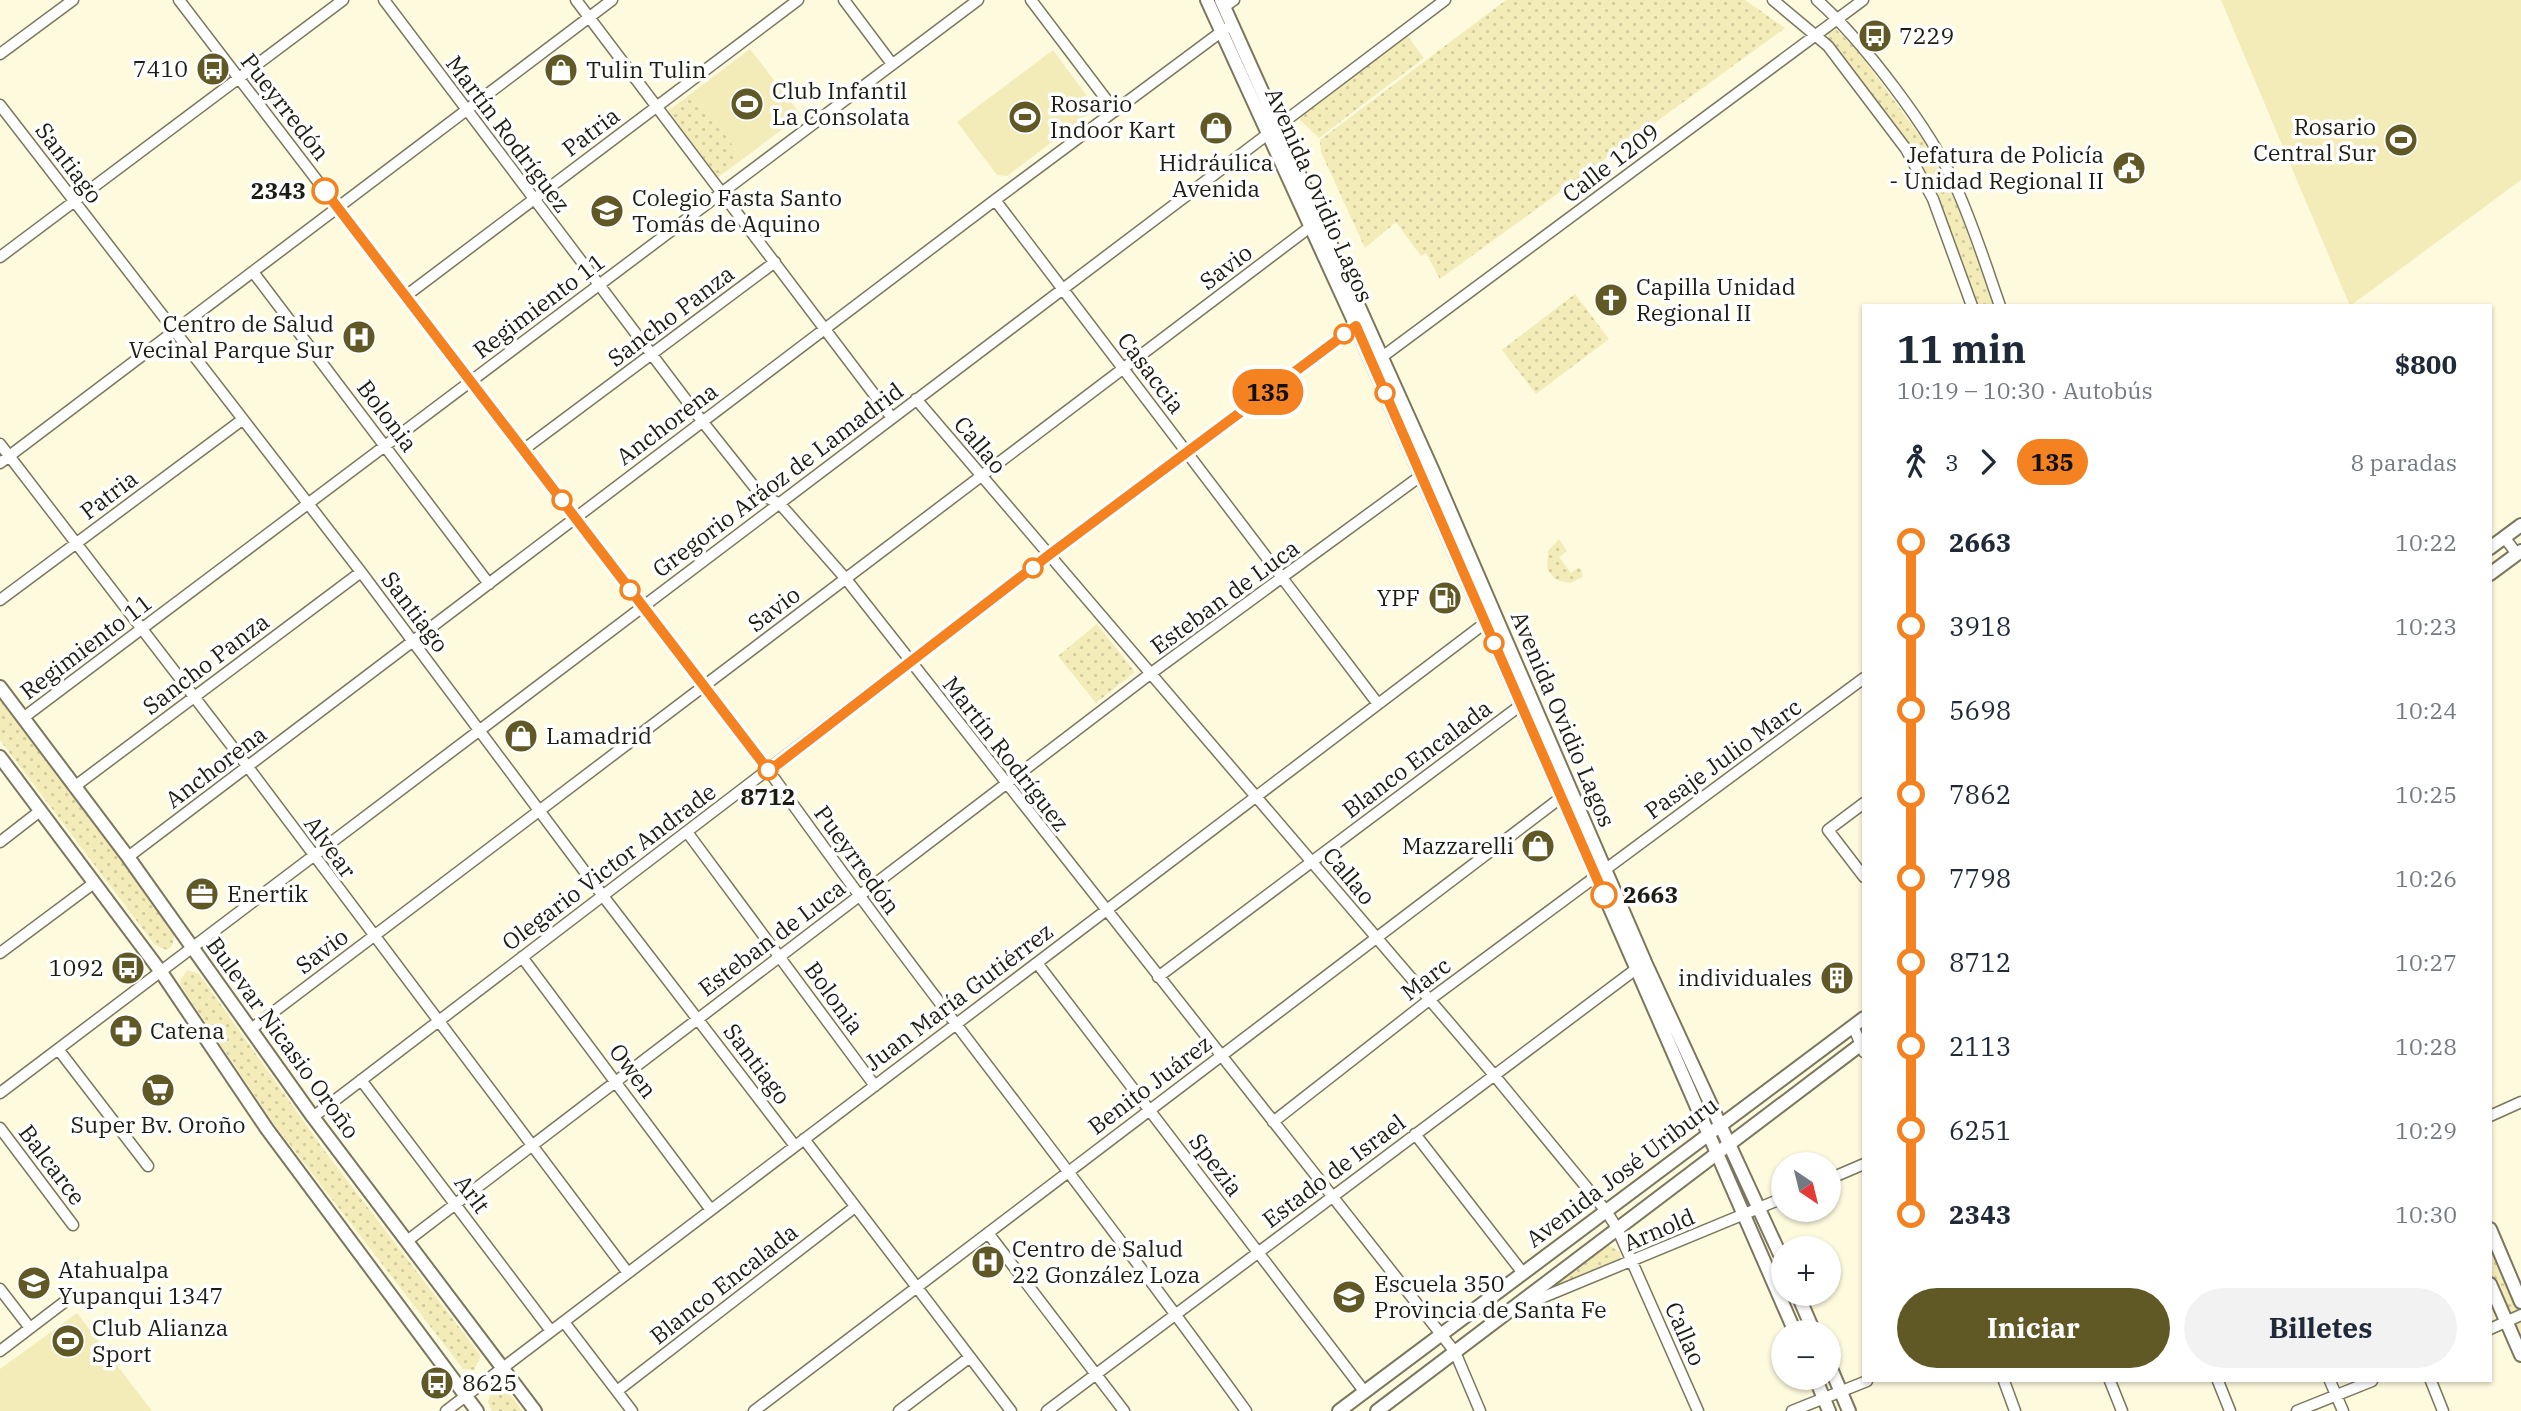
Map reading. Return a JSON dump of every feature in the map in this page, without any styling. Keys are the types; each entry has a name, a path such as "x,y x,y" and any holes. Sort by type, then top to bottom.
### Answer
{"main road":[{"name":"Avenida Ovidio Lagos","path":"1207,0 1227,28 1426,472 1496,615 1526,701 1640,965 1708,1135 1790,1320"},
{"name":"Avenida Ovidio Lagos","path":"1226,2 1227,28"},
{"name":"Avenida Ovidio Lagos","path":"1361,323 1382,357 1485,623 1526,701"},
{"path":"2492,546 2521,525"},
{"path":"2492,572 2519,552"},
{"name":"Bulevar Nicasio Oroño","path":"0,687 128,857 313,1117 535,1411"},
{"path":"0,757 161,972 267,1129 477,1411"},
{"name":"Avenida Ovidio Lagos","path":"1640,965 1721,1124 1772,1236"},
{"name":"Avenida José Uriburu","path":"1339,1411 1862,1019"},
{"name":"Avenida José Uriburu","path":"1377,1411 1729,1142 1862,1047"},
{"path":"2492,1234 2521,1302"},
{"path":"2492,1289 2521,1355"},
{"path":"1821,1390 1829,1411"},
{"path":"1841,1392 1849,1411"}],"street":[{"path":"0,54 73,0"},
{"name":"Pueyrredón","path":"179,0 769,771 858,897 1176,1314 1246,1411"},
{"path":"0,257 343,0"},
{"name":"Martín Rodríguez","path":"384,0 465,111 702,421 760,494 780,504 846,579 1455,1352 1480,1411"},
{"path":"576,0 892,418"},
{"path":"0,463 612,0"},
{"name":"Patria","path":"407,295 798,0"},
{"path":"844,0 892,64"},
{"name":"Regimiento 11","path":"23,718 978,0"},
{"path":"1031,0 1115,111"},
{"name":"Gregorio Aráoz de Lamadrid","path":"0,1093 1445,0"},
{"path":"1773,0 1817,35 1840,60 1915,162 1944,226 1971,304"},
{"path":"1817,0 1838,19 1941,158 1969,218 1999,304"},
{"name":"Calle 1209","path":"1382,357 1863,0"},
{"name":"Anchorena","path":"128,857 575,516 1227,28"},
{"name":"Santiago","path":"0,105 361,572 478,731 698,1019 855,1208 1011,1411"},
{"name":"Casaccia","path":"995,200 1378,704"},
{"name":"Savio","path":"251,1029 1316,223"},
{"name":"Sancho Panza","path":"523,450 775,262"},
{"name":"Bolonia","path":"253,271 489,584"},
{"name":"Olegario Victor Andrade","path":"313,1117 1049,555 1361,323"},
{"name":"Callao","path":"916,400 1312,861 1606,1211 1617,1228 1698,1411"},
{"name":"Patria","path":"0,600 242,420"},
{"name":"Alvear","path":"0,444 192,698 248,767 373,937 628,1273"},
{"name":"Esteban de Luca","path":"407,1241 1150,674 1426,472"},
{"path":"2504,537 2519,552"},
{"name":"Sancho Panza","path":"74,787 361,572"},
{"name":"Juan María Gutiérrez","path":"446,1411 1496,615"},
{"name":"Pasaje Julio Marc","path":"1600,873 1862,679"},
{"name":"Blanco Encalada","path":"1158,977 1526,701"},
{"name":"Benito Juárez","path":"754,1411 1565,794"},
{"path":"1862,804 1828,830 1862,874"},
{"path":"0,842 40,811"},
{"name":"Bolonia","path":"687,832 875,1086"},
{"name":"Marc","path":"1273,1122 1429,1000 1600,873"},
{"path":"0,953 94,883"},
{"name":"Owen","path":"522,957 711,1210"},
{"name":"Spezia","path":"1037,963 1364,1391"},
{"name":"Estado de Israel","path":"1047,1411 1640,965"},
{"path":"1853,1026 1862,1044"},
{"path":"58,1049 148,1166"},
{"name":"Arlt","path":"361,1080 551,1331"},
{"path":"2492,1115 2521,1102"},
{"name":"Balcarce","path":"0,1128 72,1225"},
{"path":"1415,1134 1523,1273"},
{"path":"1841,1174 1862,1165"},
{"name":"Arnold","path":"1510,1311 1632,1263 1771,1203"},
{"name":"Blanco Encalada","path":"617,1391 855,1208"},
{"path":"988,1233 1124,1411"},
{"path":"0,1289 30,1328"},
{"path":"0,1351 67,1300"},
{"path":"2492,1328 2521,1315"},
{"path":"564,1322 632,1411"},
{"path":"899,1411 970,1357"},
{"path":"1792,1411 1865,1382"},
{"path":"2004,1382 2015,1411"},
{"path":"2110,1382 2122,1411"},
{"path":"2218,1382 2230,1411"},
{"path":"2330,1382 2343,1411"},
{"path":"2297,1411 2370,1382"},
{"path":"2431,1382 2443,1411"}],"shaded area":[{"path":"1506,0 1745,0 1785,28 1440,279 1426,253 1421,256 1396,222 1365,248 1321,152 1320,140"},
{"name":"Rosario Central Sur","path":"2221,0 2521,0 2521,180 2349,304"},
{"path":"1836,29 1857,50 1928,147 1959,209 1992,304 1976,304 1946,218 1921,164 1828,39 1828,34"},
{"path":"1406,34 1424,58 1319,138 1300,120 1301,114"},
{"name":"Club Infantil La Consolata","path":"750,49 801,115 743,159 693,92"},
{"name":"Rosario Indoor Kart","path":"1053,50 1093,104 1093,111 1007,176 997,175 957,122"},
{"path":"693,92 743,159 718,177 668,111"},
{"path":"1575,294 1609,339 1536,394 1502,350"},
{"path":"1559,539 1567,551 1559,557 1571,573 1579,567 1582,571 1583,577 1570,583 1556,580 1547,569 1548,551"},
{"path":"1097,624 1135,672 1096,703 1058,656"},
{"path":"0,700 175,931 172,946 167,950 155,945 0,740"},
{"path":"188,970 199,974 324,1150 481,1356 474,1370 463,1369 274,1124 181,986 180,980"},
{"path":"2492,1234 2521,1302 2521,1355 2492,1289"},
{"path":"1608,1245 1620,1252 1619,1261 1554,1288 1557,1281"},
{"name":"Club Alianza Sport","path":"77,1313 152,1411 0,1411 0,1369"},
{"path":"501,1389 508,1391 522,1411 492,1411 488,1402 490,1395"}],"bus line":[{"name":"135","path":"325,191 769,771 1049,555 1356,326 1604,895"}],"place":[{"name":"7229","path":"1875,36"},
{"name":"7410","path":"213,69"},
{"name":"Tulin Tulin","path":"561,70"},
{"name":"Club Infantil La Consolata","path":"747,104"},
{"name":"Rosario Indoor Kart","path":"1025,117"},
{"name":"Hidráulica Avenida","path":"1216,128"},
{"name":"Rosario Central Sur","path":"2401,140"},
{"name":"Jefatura de Policía - Unidad Regional II","path":"2129,168"},
{"name":"2343","path":"325,191"},
{"name":"Colegio Fasta Santo Tomás de Aquino","path":"607,211"},
{"name":"Capilla Unidad Regional II","path":"1611,300"},
{"name":"Centro de Salud Vecinal Parque Sur","path":"359,337"},
{"name":"YPF","path":"1445,598"},
{"name":"Lamadrid","path":"521,736"},
{"name":"8712","path":"768,770"},
{"name":"Mazzarelli","path":"1538,846"},
{"name":"Enertik","path":"202,894"},
{"name":"2663","path":"1604,895"},
{"name":"1092","path":"128,968"},
{"name":"individuales","path":"1837,978"},
{"name":"Catena","path":"126,1031"},
{"name":"Super Bv. Oroño","path":"158,1090"},
{"name":"Centro de Salud 22 González Loza","path":"988,1262"},
{"name":"Atahualpa Yupanqui 1347","path":"34,1283"},
{"name":"Escuela 350 Provincia de Santa Fe","path":"1349,1297"},
{"name":"Club Alianza Sport","path":"68,1341"},
{"name":"8625","path":"437,1383"}]}
